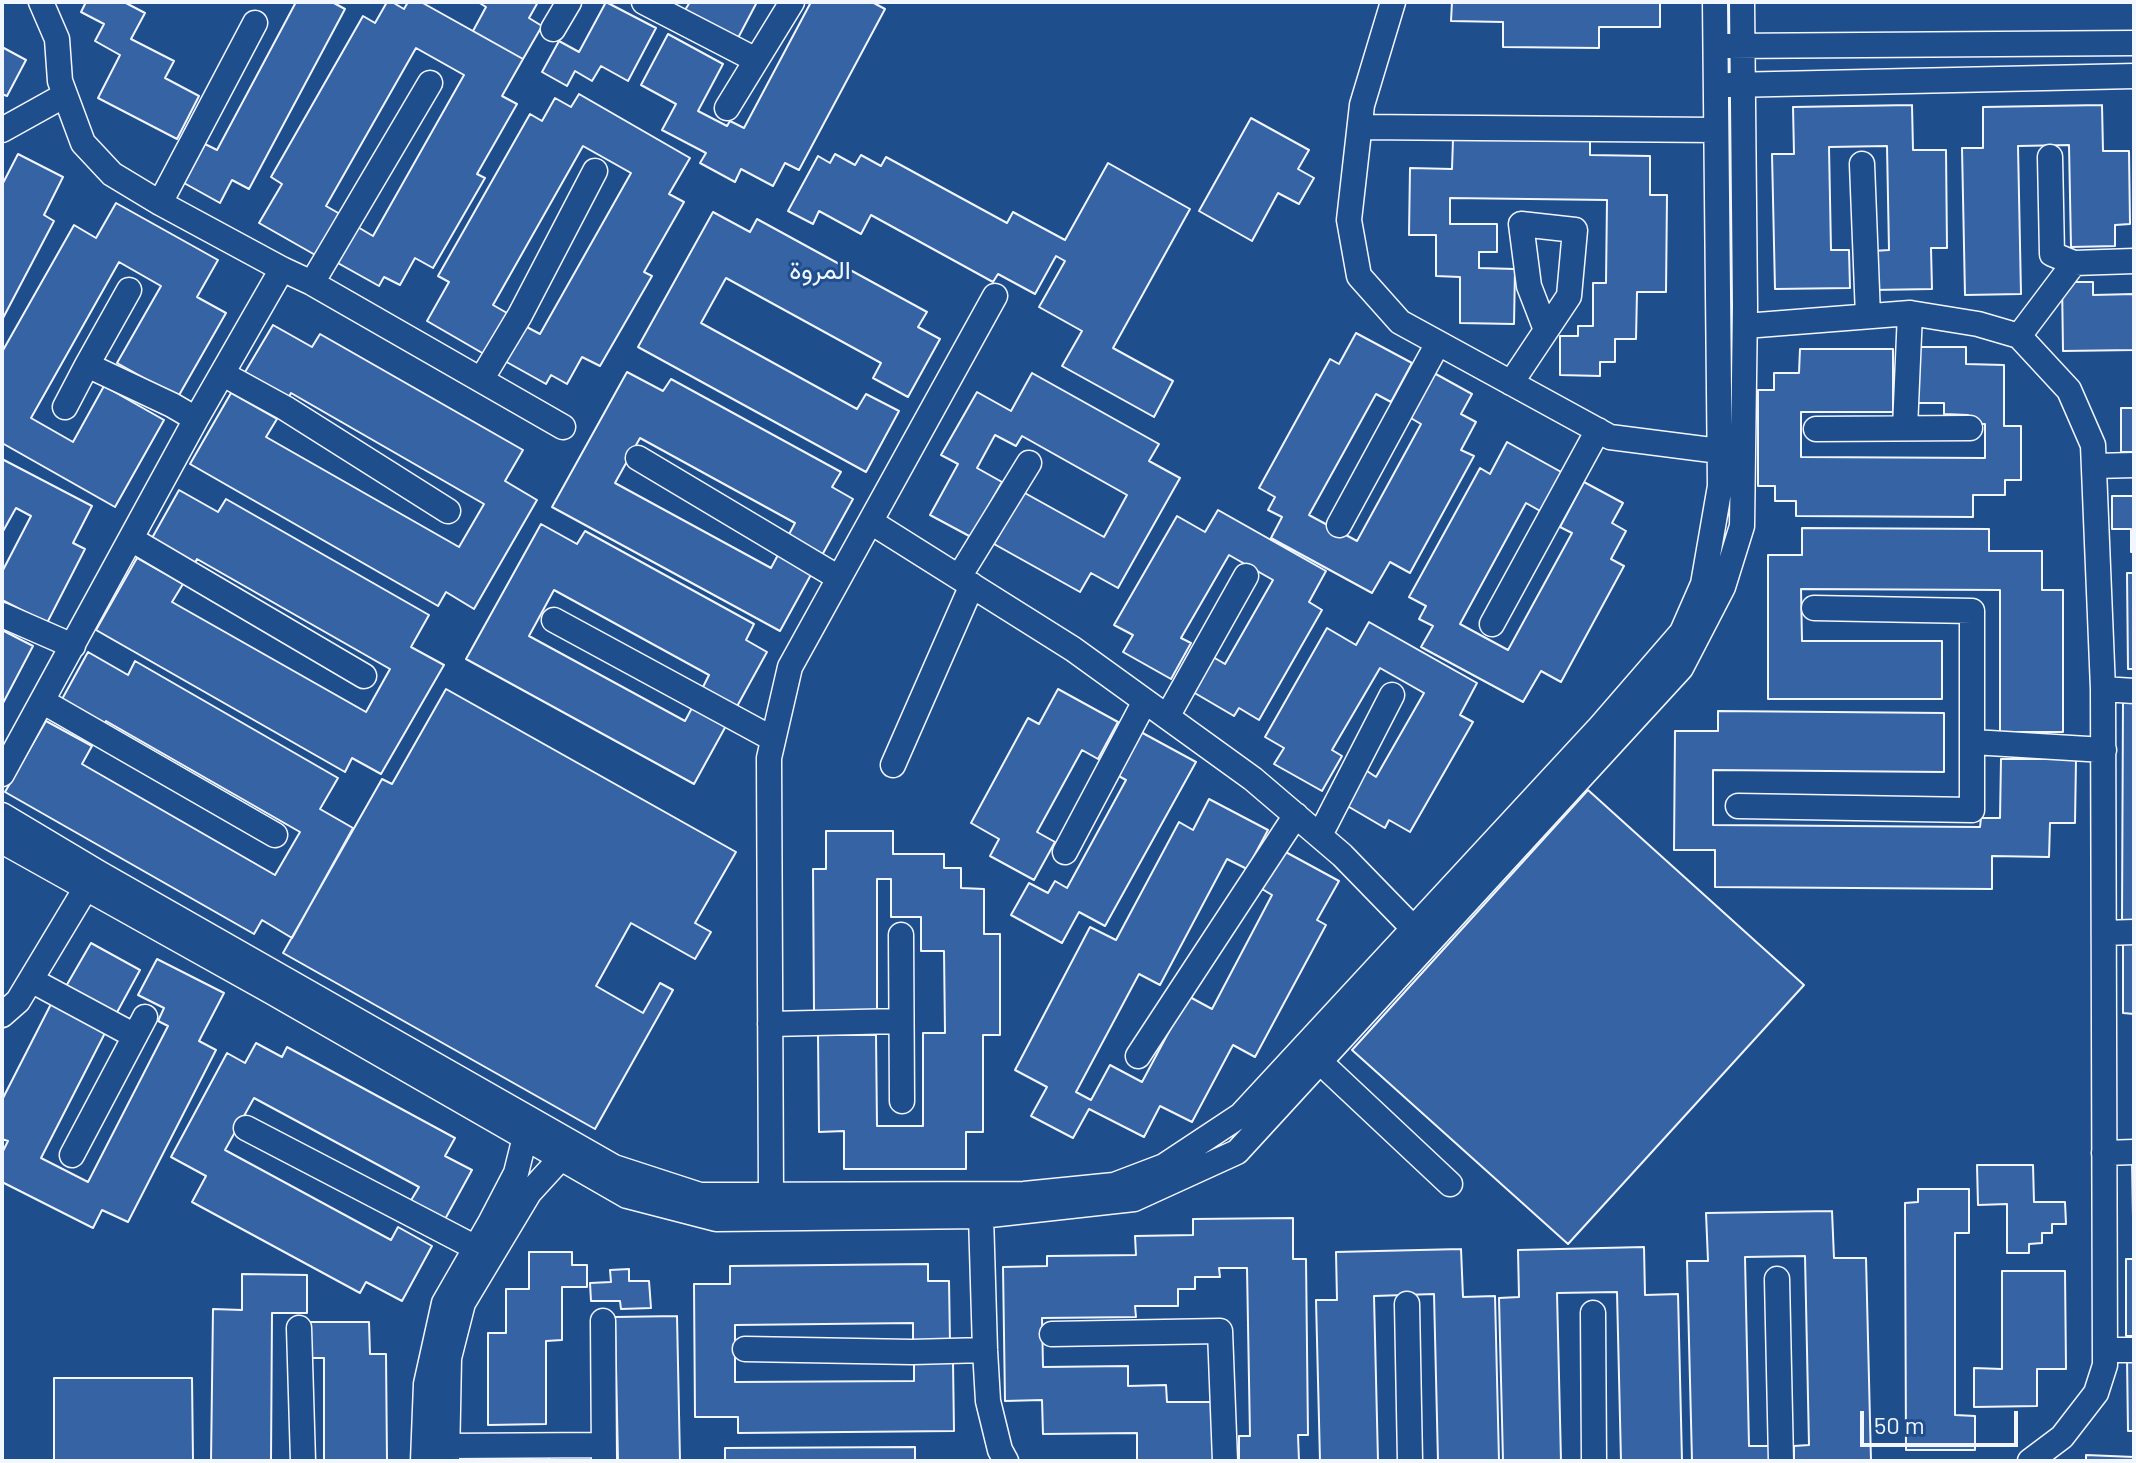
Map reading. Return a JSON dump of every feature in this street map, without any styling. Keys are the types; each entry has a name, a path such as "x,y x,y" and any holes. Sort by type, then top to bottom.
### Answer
{"street":[{"path":"41,2 57,39 60,81 83,143 112,174 160,203 312,283 563,427"},
{"path":"553,29 569,2"},
{"path":"644,2 756,60"},
{"path":"727,108 792,2"},
{"path":"1393,2 1362,105 1349,220 1359,276 1400,322 1610,437 1719,451"},
{"path":"2,815 614,1167 700,1195 1024,1194 1114,1185 1164,1166 1241,1115 1598,729 1682,632 1703,584 1720,486 1715,2"},
{"path":"2,841 627,1196 716,1219 981,1216 1134,1199 1237,1152 1681,668 1723,587 1742,526 1745,326 1742,2"},
{"path":"160,203 255,23"},
{"path":"1715,46 2134,43"},
{"path":"1716,85 2134,76"},
{"path":"312,283 430,83"},
{"path":"2,130 65,95"},
{"path":"1360,127 1716,130"},
{"path":"2050,157 2052,254 2074,263 2134,261"},
{"path":"1862,164 1868,316"},
{"path":"481,380 520,315 595,171"},
{"path":"2019,336 2074,263"},
{"path":"2,774 196,419 282,269"},
{"path":"65,407 129,290"},
{"path":"771,1195 769,758 790,667 995,296"},
{"path":"1745,326 1910,313 1978,324 2019,336 2069,390 2093,445 2104,750 2105,1365 2096,1393 2062,1437 2031,1461"},
{"path":"1905,428 1910,313"},
{"path":"1511,383 1546,330"},
{"path":"1339,525 1438,343"},
{"path":"87,365 196,419"},
{"path":"223,374 285,408 448,511"},
{"path":"1816,429 1970,428"},
{"path":"1492,624 1598,430"},
{"path":"638,458 839,578"},
{"path":"893,765 965,581 1029,463"},
{"path":"2094,466 2134,465"},
{"path":"871,522 1073,649 1253,779 1342,855 1413,928"},
{"path":"131,539 364,676"},
{"path":"1167,717 1246,576"},
{"path":"1738,806 1972,810 1972,611 1814,608"},
{"path":"2,615 73,646"},
{"path":"554,620 773,739"},
{"path":"2103,689 2134,691"},
{"path":"1320,835 1392,695"},
{"path":"42,701 275,835"},
{"path":"1065,852 1145,701"},
{"path":"1973,742 2104,750"},
{"path":"1138,1056 1296,815"},
{"path":"2,1015 18,1001 86,888"},
{"path":"2104,933 2134,932"},
{"path":"901,935 902,1101"},
{"path":"31,980 140,1026 72,1155"},
{"path":"770,1024 901,1021"},
{"path":"1319,1061 1450,1184"},
{"path":"246,1128 476,1248"},
{"path":"423,1461 426,1384 444,1303 516,1173 525,1137"},
{"path":"2104,1153 2134,1152"},
{"path":"561,1158 529,1193 463,1303 449,1358 447,1453 604,1453 603,1321"},
{"path":"981,1216 988,1401 1000,1450 1006,1461"},
{"path":"1777,1279 1781,1461"},
{"path":"1407,1304 1410,1461"},
{"path":"1593,1313 1594,1461"},
{"path":"299,1328 303,1461"},
{"path":"1052,1334 1220,1331 1225,1461"},
{"path":"745,1349 985,1350"},
{"path":"2105,1350 2134,1350"}],"building":[{"path":"86,2 124,2 145,13 131,39 174,61 165,78 199,96 177,139 98,98 120,55 95,41 104,24 81,12"},
{"path":"296,2 332,2 345,9 249,189 232,180 220,203 184,183 205,144 217,150"},
{"path":"387,2 404,9 408,2 421,2 523,59 502,96 517,104 477,174 485,178 433,268 415,258 400,285 384,277 379,286 336,262 356,226 373,236 464,75 416,48 326,206 340,214 317,256 259,223 282,184 271,177 363,16 375,23"},
{"path":"478,2 538,2 529,18 542,26 523,59 473,31 486,7"},
{"path":"606,2 656,28 628,81 601,66 592,81 575,71 567,86 542,72 559,41 579,52"},
{"path":"690,2 757,2 738,38 685,10"},
{"path":"811,2 872,2 885,9 799,170 785,163 773,186 741,169 735,182 700,163 706,153 662,130 676,104 641,85 668,34 723,64 698,111 727,126 730,121 744,128"},
{"path":"1452,2 1660,2 1660,27 1599,27 1599,48 1503,47 1503,22 1451,21"},
{"path":"2,47 26,60 7,96 2,94"},
{"path":"579,94 690,158 669,194 684,202 644,272 652,276 600,366 582,357 567,384 551,375 546,384 503,360 523,325 540,334 631,173 583,146 493,305 507,313 484,354 427,321 449,282 438,276 530,114 542,121 555,98 571,107"},
{"path":"1912,105 1913,150 1946,150 1947,248 1931,248 1932,289 1873,290 1873,251 1889,250 1887,146 1829,147 1831,250 1849,250 1850,288 1775,289 1772,154 1794,154 1793,107"},
{"path":"2102,105 2103,151 2129,151 2130,224 2115,225 2115,246 2071,247 2069,145 2018,146 2021,294 1965,295 1962,148 1983,148 1983,107"},
{"path":"1251,118 1309,150 1298,169 1314,178 1299,204 1278,193 1252,241 1199,211"},
{"path":"1453,139 1590,141 1590,155 1650,156 1650,195 1667,195 1666,292 1637,292 1636,339 1615,339 1615,362 1600,362 1600,376 1560,375 1560,336 1578,336 1578,326 1593,326 1593,283 1606,283 1607,200 1450,198 1450,224 1497,224 1497,252 1479,252 1479,268 1515,269 1514,324 1460,323 1460,277 1436,276 1436,235 1409,235 1410,168 1452,169"},
{"path":"18,154 63,177 44,215 54,221 2,320 2,185"},
{"path":"835,154 855,165 861,155 881,166 886,157 1007,223 1013,212 1065,240 1108,163 1190,209 1113,348 1173,381 1154,417 1062,366 1082,331 1039,307 1065,261 1056,256 1035,294 998,274 993,282 871,215 861,234 819,211 813,224 788,211 818,156 830,163"},
{"path":"116,203 218,260 197,297 226,313 178,397 117,363 161,286 119,262 31,418 73,442 104,386 164,420 115,507 2,443 2,352 74,225 96,238"},
{"path":"713,212 750,232 757,219 927,312 918,327 940,339 908,397 873,378 881,363 726,278 701,323 857,409 866,394 899,411 866,472 638,347"},
{"path":"2062,282 2093,282 2093,295 2134,294 2134,350 2063,351"},
{"path":"273,325 312,347 320,334 523,450 505,481 537,500 474,609 446,592 438,606 190,464 231,393 277,419 266,437 459,547 484,504 291,393 289,397 245,372"},
{"path":"1356,333 1412,363 1391,402 1376,394 1309,515 1357,541 1421,424 1409,417 1434,373 1472,394 1461,414 1476,422 1461,450 1474,456 1410,573 1390,562 1372,593 1271,538 1282,517 1268,510 1275,497 1259,488 1330,359 1339,364"},
{"path":"1914,347 1966,347 1966,364 2004,365 2004,426 2021,426 2021,480 2005,480 2005,495 1973,495 1973,517 1796,516 1796,501 1775,501 1775,486 1758,486 1758,390 1774,390 1774,373 1799,373 1800,349 1893,349 1893,412 1801,412 1801,457 1985,458 1985,424 1968,424 1968,415 1944,414 1944,403 1914,403"},
{"path":"627,372 663,391 671,379 841,472 832,487 853,499 821,557 787,538 795,523 640,438 615,483 771,568 779,553 813,571 780,631 552,507"},
{"path":"1032,373 1159,444 1149,461 1180,478 1118,588 1091,573 1080,592 994,544 1023,492 1104,537 1127,495 1022,436 1016,446 995,435 977,468 1002,482 971,537 930,515 958,464 941,455 977,392 1011,411"},
{"path":"2121,408 2134,408 2134,452 2121,452"},
{"path":"1507,442 1563,473 1542,512 1526,503 1460,624 1508,650 1572,533 1560,527 1584,482 1623,503 1612,523 1626,531 1611,559 1624,566 1561,682 1541,671 1523,702 1421,647 1433,626 1419,619 1426,606 1409,597 1480,468 1490,474"},
{"path":"2,459 92,506 73,543 85,549 47,623 2,600 2,572 31,516 16,508 2,533"},
{"path":"179,490 218,512 226,499 429,615 411,647 444,665 381,774 352,758 345,772 96,630 137,558 183,584 172,602 366,712 390,669 197,559 195,563 152,538"},
{"path":"2112,496 2134,496 2134,552 2131,552 2131,529 2112,529"},
{"path":"1218,510 1326,571 1309,602 1322,610 1259,720 1239,708 1234,716 1193,692 1213,657 1225,664 1273,580 1229,555 1181,638 1191,643 1171,679 1123,652 1133,635 1114,625 1177,516 1205,532"},
{"path":"541,524 577,544 585,531 754,624 746,640 767,652 735,710 701,691 709,675 554,590 529,636 685,721 693,706 727,724 694,784 466,659"},
{"path":"1802,528 1989,529 1989,551 2042,551 2042,590 2063,590 2063,732 2000,732 2000,590 1801,589 1802,641 1942,641 1942,699 1768,699 1768,555 1802,555"},
{"path":"2127,573 2134,573 2134,669 2128,669"},
{"path":"1369,622 1477,683 1460,715 1473,722 1410,832 1389,820 1385,828 1344,804 1364,769 1376,777 1424,693 1380,668 1332,750 1342,756 1322,791 1274,764 1284,748 1265,737 1327,628 1356,645"},
{"path":"2,630 33,646 2,705"},
{"path":"88,652 128,675 135,661 338,778 320,809 353,828 292,938 262,920 254,934 5,792 46,721 92,746 82,764 275,875 300,832 106,721 104,725 61,701"},
{"path":"446,689 736,852 695,923 711,932 695,959 631,923 596,986 643,1013 660,983 673,990 595,1129 283,953 382,779 392,784"},
{"path":"1058,689 1118,722 1098,759 1082,750 1037,832 1055,842 1034,880 990,856 999,839 971,823 1028,718 1039,724"},
{"path":"2123,698 2134,698 2134,922 2122,921"},
{"path":"1718,711 1944,713 1944,772 1713,770 1713,825 1980,827 1981,818 2000,818 2001,759 2076,759 2075,823 2050,823 2049,857 1992,856 1992,889 1715,887 1715,850 1674,850 1675,731 1718,731"},
{"path":"1139,731 1196,762 1105,926 1079,912 1062,943 1011,915 1029,883 1048,893 1055,881 1067,888 1126,780 1115,774"},
{"path":"1588,790 1804,985 1568,1244 1352,1050"},
{"path":"1209,799 1268,830 1247,869 1227,859 1160,985 1139,974 1076,1092 1091,1100 1110,1065 1142,1082 1188,996 1212,1009 1272,895 1262,889 1282,850 1339,881 1317,920 1326,925 1255,1057 1233,1045 1192,1122 1160,1106 1144,1137 1089,1109 1073,1138 1031,1116 1047,1087 1015,1070 1090,927 1116,940 1179,822 1193,830"},
{"path":"826,831 893,831 893,854 944,854 944,868 961,868 961,888 984,889 984,934 1000,934 1000,1035 983,1035 983,1132 966,1132 966,1169 844,1169 844,1131 819,1132 818,1035 876,1035 877,1126 923,1126 923,1033 945,1033 944,951 921,951 921,917 891,917 891,879 877,879 877,1011 814,1011 813,869 826,869"},
{"path":"91,943 140,970 115,1016 65,988"},
{"path":"2123,943 2134,943 2134,1014 2123,1013"},
{"path":"157,959 224,993 199,1041 216,1050 128,1222 102,1210 93,1228 2,1182 2,1153 8,1141 2,1139 2,1100 51,1004 106,1031 41,1158 88,1182 168,1026 158,1021 164,1008 138,995"},
{"path":"256,1043 282,1057 287,1047 455,1138 445,1156 472,1170 444,1221 410,1202 419,1187 254,1098 225,1150 391,1240 398,1227 432,1246 402,1301 366,1282 360,1293 192,1202 206,1176 171,1157 227,1053 245,1063"},
{"path":"2134,1160 2134,1217 2133,1217"},
{"path":"1977,1165 2033,1165 2034,1202 2065,1202 2066,1224 2052,1224 2052,1233 2042,1233 2042,1243 2029,1244 2029,1253 2007,1253 2007,1204 1978,1205"},
{"path":"1918,1189 1969,1189 1969,1233 1955,1233 1955,1415 1975,1416 1975,1450 1906,1450 1905,1203 1918,1202"},
{"path":"1832,1211 1834,1258 1866,1258 1871,1461 1794,1461 1794,1446 1809,1445 1805,1256 1745,1257 1749,1446 1769,1446 1769,1461 1692,1461 1687,1261 1708,1261 1706,1213"},
{"path":"1293,1218 1293,1259 1306,1259 1308,1435 1298,1435 1299,1461 1239,1461 1239,1436 1250,1436 1247,1268 1219,1268 1220,1277 1195,1277 1195,1289 1178,1289 1178,1306 1135,1306 1136,1317 1042,1318 1043,1367 1128,1366 1128,1386 1166,1385 1167,1402 1215,1402 1216,1461 1137,1461 1137,1433 1043,1434 1042,1400 1005,1401 1003,1267 1047,1266 1047,1256 1136,1255 1135,1236 1193,1235 1193,1219"},
{"path":"1644,1247 1645,1295 1678,1294 1682,1461 1621,1461 1617,1292 1557,1293 1561,1461 1503,1461 1499,1298 1519,1297 1518,1250"},
{"path":"1461,1249 1463,1297 1495,1296 1499,1461 1438,1461 1434,1294 1374,1296 1378,1461 1320,1461 1316,1300 1337,1300 1336,1252"},
{"path":"529,1252 572,1252 572,1265 587,1265 587,1287 562,1287 562,1340 546,1341 546,1424 488,1425 488,1333 506,1333 506,1289 529,1289"},
{"path":"2126,1259 2134,1259 2134,1336 2126,1336"},
{"path":"928,1264 928,1281 949,1281 950,1342 913,1343 913,1323 735,1325 735,1382 914,1381 914,1362 953,1362 954,1431 738,1433 738,1417 695,1417 694,1284 730,1284 730,1266"},
{"path":"629,1269 629,1281 649,1281 651,1308 621,1309 620,1301 591,1301 590,1283 611,1282 610,1270"},
{"path":"2002,1271 2065,1271 2066,1369 2037,1369 2037,1406 1974,1407 1974,1368 2002,1369"},
{"path":"242,1274 307,1275 307,1313 272,1313 271,1461 211,1461 213,1309 242,1310"},
{"path":"677,1316 680,1461 618,1461 615,1317"},
{"path":"308,1322 369,1322 370,1354 386,1354 387,1461 324,1461 324,1358 308,1358"},
{"path":"2134,1357 2134,1431 2128,1431 2127,1358"},
{"path":"54,1378 192,1378 193,1461 54,1461"},
{"path":"915,1447 915,1461 725,1461 725,1448"},
{"path":"548,1449 549,1461 490,1461 490,1450"},
{"path":"2086,1455 2134,1457 2134,1461 2086,1461"}],"district":[{"name":"المروة","path":"820,270"}]}
